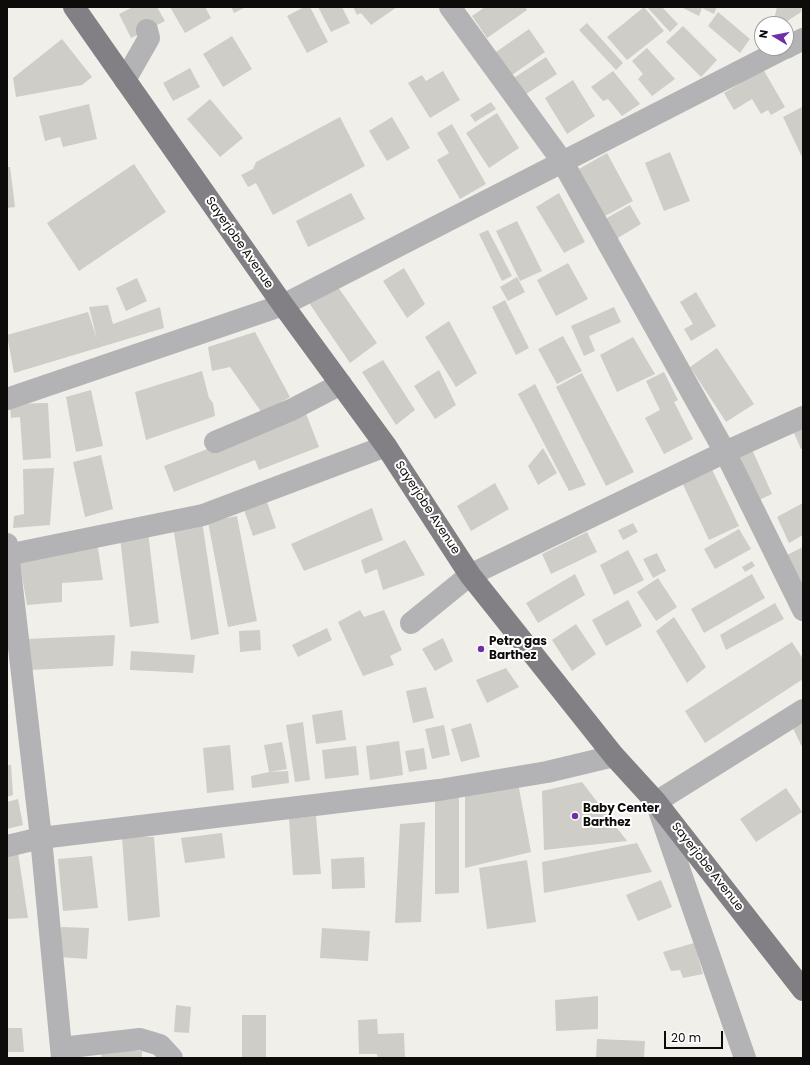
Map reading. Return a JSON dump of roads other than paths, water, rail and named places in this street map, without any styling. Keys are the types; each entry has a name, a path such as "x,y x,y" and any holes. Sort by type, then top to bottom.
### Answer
{"main road":[{"name":"Sayerjobe Avenue","path":"76,7 125,80 283,305 386,446 470,575 614,756 656,802 802,986"}],"street":[{"path":"450,7 562,161 725,452 803,610"},
{"path":"125,80 147,43 149,38 147,30"},
{"path":"794,44 803,39"},
{"path":"7,399 283,305 562,161 770,56"},
{"path":"215,442 291,410 341,384"},
{"path":"411,623 470,575 803,416"},
{"path":"7,555 203,515 386,446"},
{"path":"7,544 7,555 41,838 62,1053 140,1040 160,1045 172,1058"},
{"path":"745,1058 656,802 803,710"},
{"path":"7,846 41,838 439,790 547,772 614,756"}],"tunnel":[{"path":"138,7 147,30"}],"place":[{"name":"Petro gas Barthez","path":"481,649"},
{"name":"Baby Center Barthez","path":"575,816"}]}
